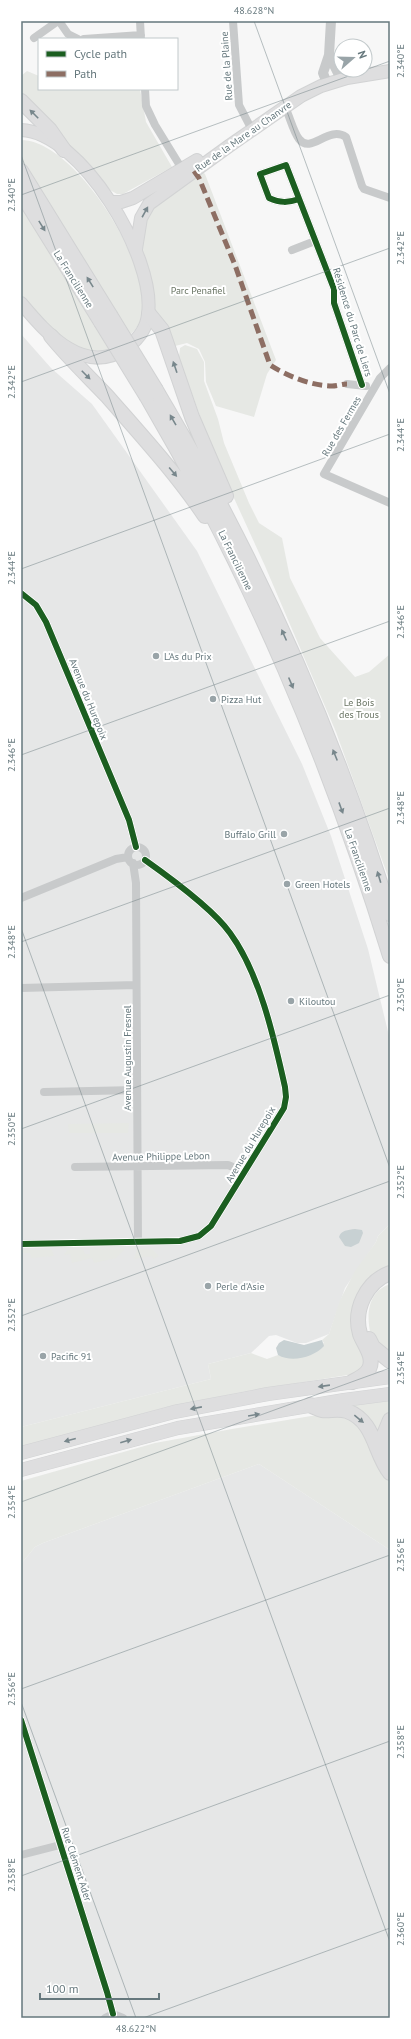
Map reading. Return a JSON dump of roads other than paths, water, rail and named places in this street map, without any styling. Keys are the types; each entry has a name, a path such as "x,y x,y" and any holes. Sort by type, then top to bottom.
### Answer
{"highway":[{"path":"21,101 50,130 64,150"},
{"name":"La Francilienne","path":"21,171 151,394 183,460 222,533 275,645 319,750 364,871 390,956"},
{"name":"La Francilienne","path":"21,193 220,503 270,603 316,709 339,766 390,914"},
{"path":"148,314 162,330 192,417 214,469 267,582 270,603"},
{"path":"51,336 151,446 182,483 210,525 222,533"},
{"path":"352,1382 366,1373 370,1365 369,1353 360,1334 358,1319 360,1306 365,1294 375,1282 390,1273"},
{"path":"390,1280 377,1287 369,1296 364,1307 363,1320 365,1333 373,1346 390,1361"},
{"path":"310,1405 321,1410 338,1409 347,1411 364,1422 375,1440 383,1461 390,1473"},
{"path":"390,1420 383,1437 383,1450 390,1467"}],"main road":[{"path":"373,66 390,64"},
{"name":"Rue de la Mare au Chanvre","path":"373,71 390,70"},
{"name":"Rue de la Mare au Chanvre","path":"136,249 142,218 149,204 299,90 333,77"},
{"name":"Rue de la Mare au Chanvre","path":"111,202 125,201 336,78"},
{"path":"314,90 325,79"},
{"name":"Rue de la Mare au Chanvre","path":"21,130 36,133 50,139 64,150 82,167 111,202 136,249 144,277 148,314 140,334 124,350 99,358 87,357 71,350 51,336 21,303"},
{"path":"21,1453 174,1412 268,1394 390,1377"},
{"path":"21,1470 178,1428 310,1405 390,1394"}],"street":[{"path":"34,38 58,21 68,34 76,38"},
{"path":"112,38 141,37 140,21"},
{"name":"Rue de la Plaine","path":"233,21 239,106 250,127"},
{"path":"325,79 323,73 329,55 330,21"},
{"path":"329,55 333,60"},
{"path":"145,90 146,106 155,125 182,169"},
{"path":"285,107 298,138 303,142 313,144 332,133 340,134 346,137 364,189 390,198"},
{"name":"Résidence du Parc de Liers","path":"299,199 290,202 278,202 269,198 260,174 286,165 334,289 334,303 362,385"},
{"path":"292,250 315,241"},
{"name":"Rue des Fermes","path":"390,368 380,378 324,474 390,503"},
{"path":"347,384 362,385 373,390"},
{"name":"Avenue du Hurepoix","path":"21,593 36,605 46,622 129,820 136,858 156,868 216,917 230,932 244,958 266,1013 283,1075 286,1097 280,1115 216,1220 199,1236 186,1240 21,1244"},
{"path":"21,898 116,859 136,858"},
{"name":"Avenue Augustin Fresnel","path":"136,858 138,1242"},
{"path":"21,988 136,986"},
{"path":"44,1092 137,1090"},
{"name":"Avenue Philippe Lebon","path":"75,1167 228,1165 245,1172"},
{"name":"Rue Clément Ader","path":"21,1720 60,1845 109,2016"},
{"path":"21,1854 60,1845"},
{"path":"109,2016 123,2018"}],"place":[{"name":"L'As du Prix","path":"156,656"},
{"name":"Pizza Hut","path":"213,699"},
{"name":"Buffalo Grill","path":"284,834"},
{"name":"Green Hotels","path":"287,884"},
{"name":"Kiloutou","path":"291,1001"},
{"name":"Perle d'Asie","path":"208,1286"},
{"name":"Pacific 91","path":"43,1356"}],"park label":[{"name":"Parc Penafiel","path":"198,290"},
{"name":"Le Bois des Trous","path":"359,708"}]}
